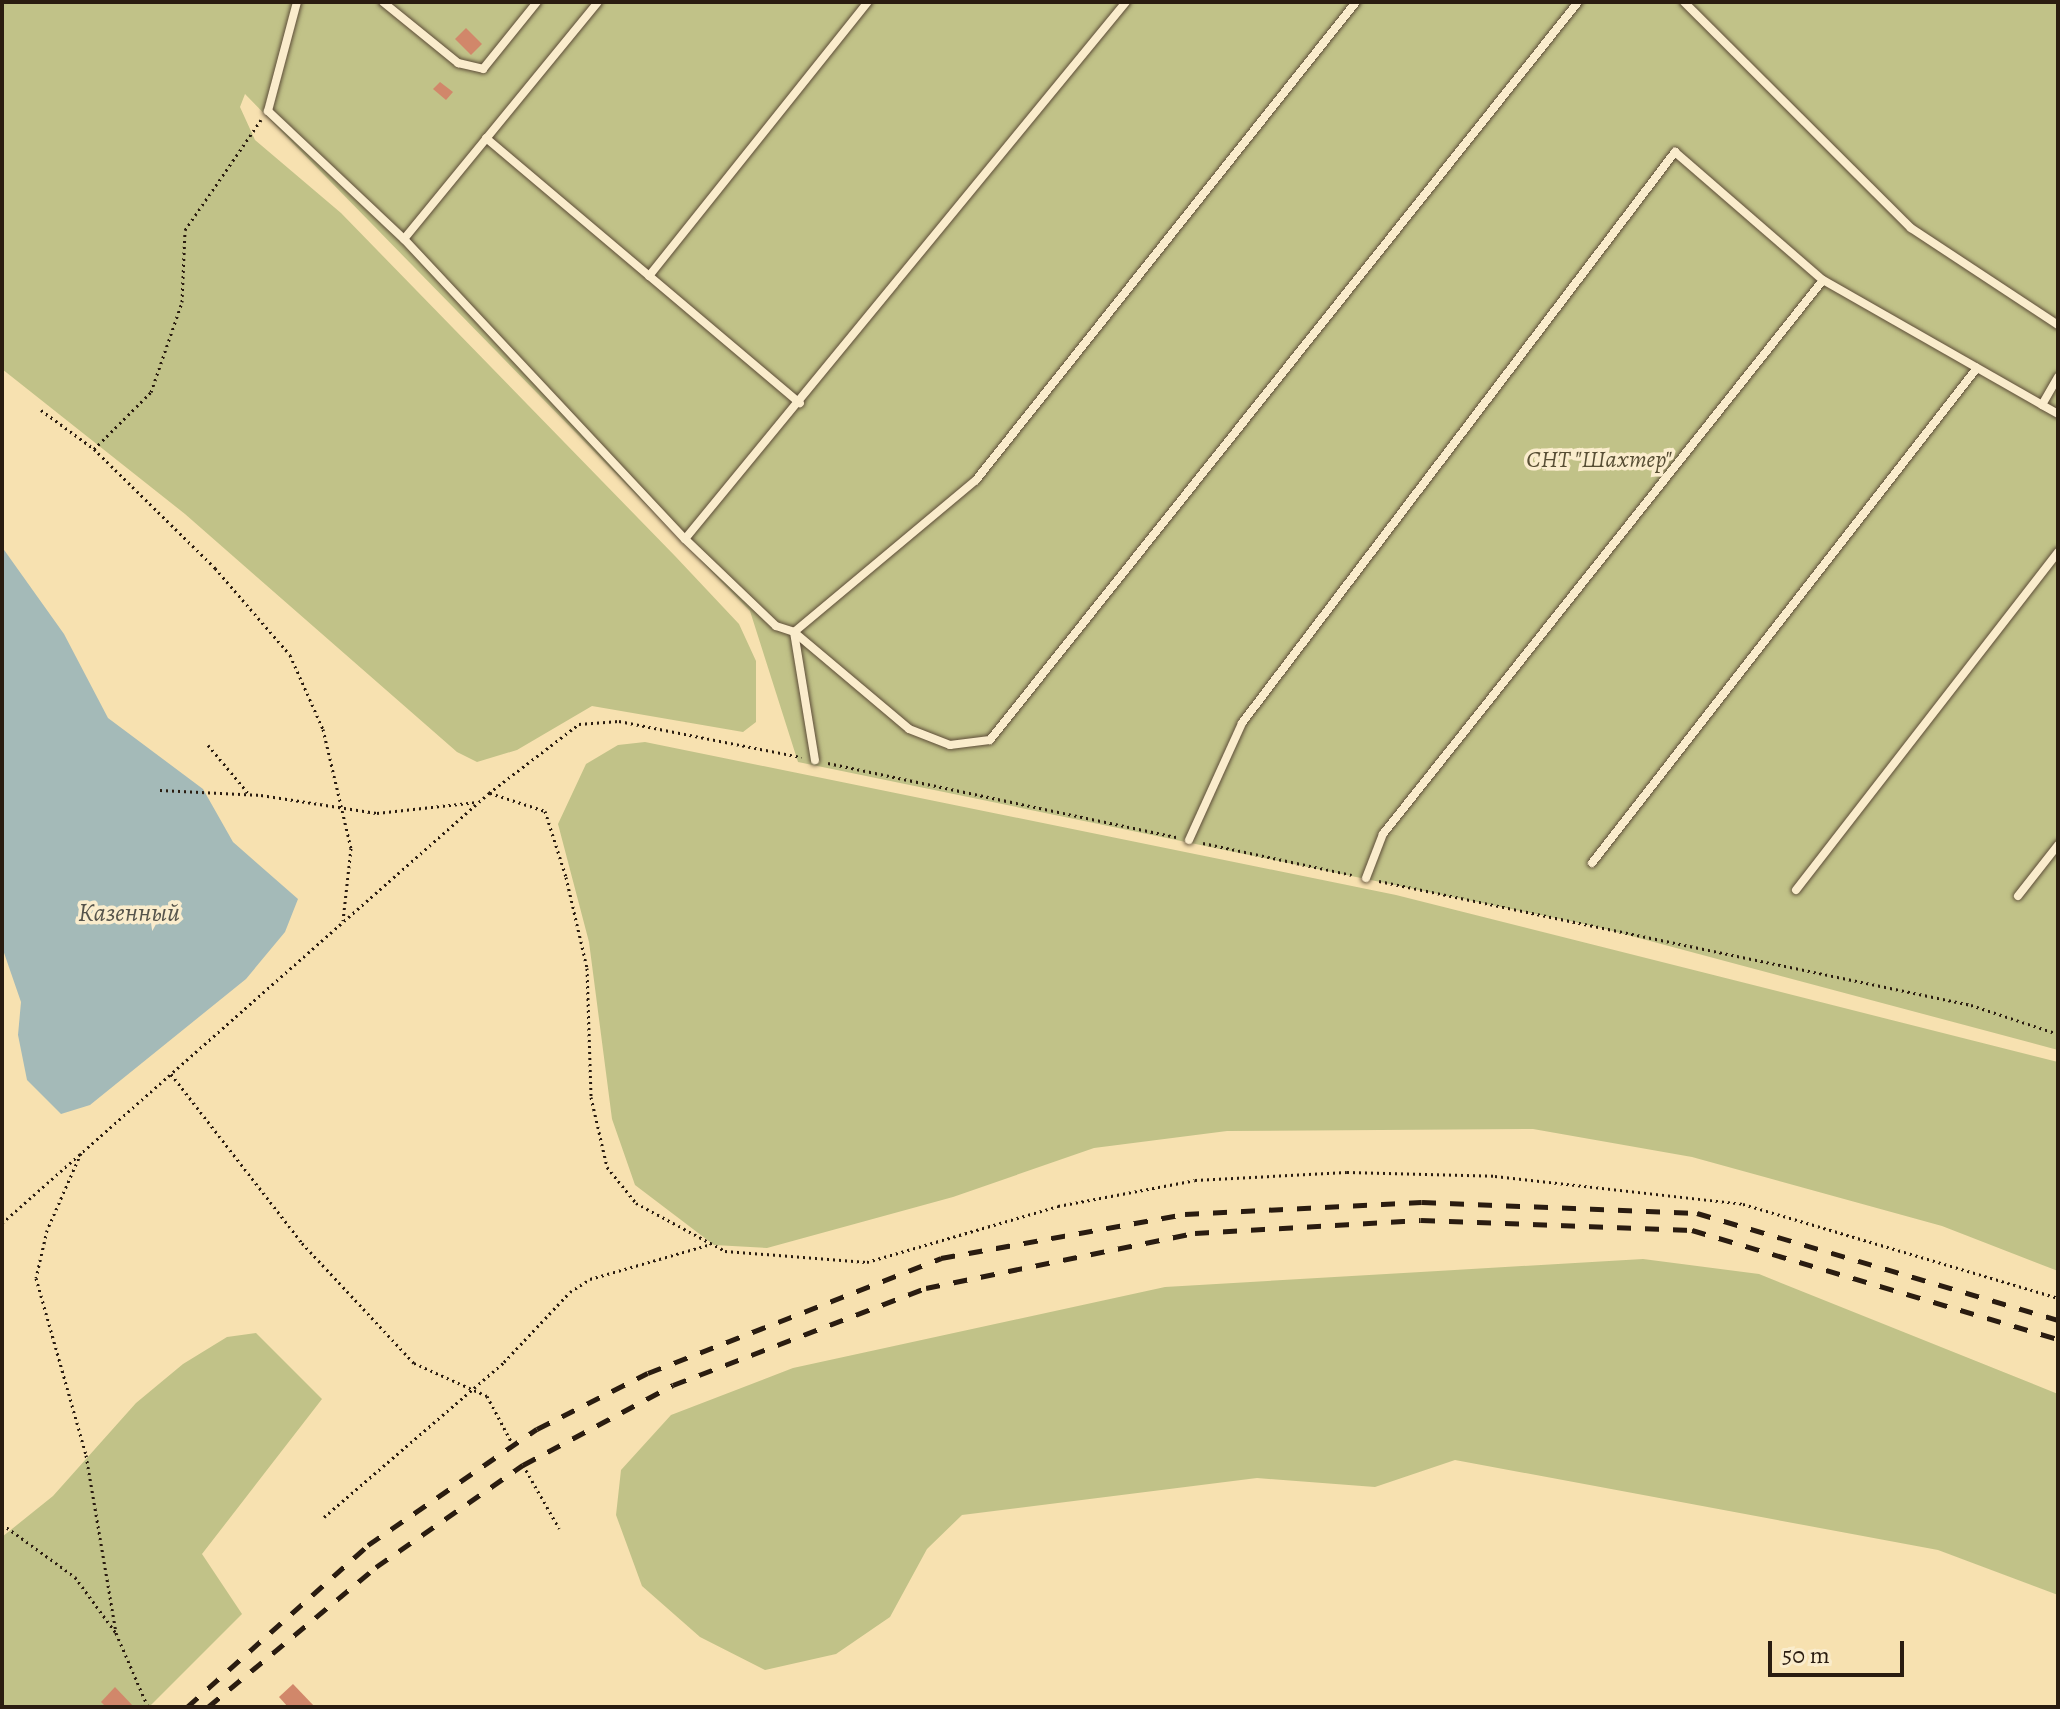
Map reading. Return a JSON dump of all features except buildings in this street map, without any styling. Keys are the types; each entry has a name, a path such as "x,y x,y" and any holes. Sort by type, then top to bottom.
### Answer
{"lane":[{"path":"297,2 268,111 404,239 685,539 776,626 794,632 909,729 950,745 990,740 1578,2"},
{"path":"383,2 458,63 483,69 537,2"},
{"path":"404,239 598,2"},
{"path":"649,276 868,2"},
{"path":"685,539 800,403 1126,2"},
{"path":"794,632 976,480 1356,2"},
{"path":"1684,2 1911,228 2058,325"},
{"path":"486,138 800,403"},
{"path":"1189,840 1242,723 1675,152 1823,280 2058,414"},
{"path":"1366,878 1383,834 1823,280"},
{"path":"1592,863 1977,368"},
{"path":"2042,405 2058,377"},
{"path":"1796,890 2058,552"},
{"path":"794,632 815,760"},
{"path":"2018,896 2058,845"}],"path":[{"path":"94,449 151,392 182,302 185,230 268,111"},
{"path":"41,410 94,449 215,568 290,655 323,729 342,808 352,859 343,922"},
{"path":"2,1223 489,793 547,745 597,719 815,760 1971,1005 2058,1034"},
{"path":"208,745 249,794"},
{"path":"160,790 249,794 342,808 411,814 481,801"},
{"path":"489,793 545,811 566,877 587,968 591,1097 607,1167 636,1203 708,1245 760,1256 867,1262 1058,1206 1195,1180 1347,1172 1495,1176 1743,1204 2058,1298"},
{"path":"171,1074 236,1150 282,1221 414,1363 470,1389 496,1407 513,1445"},
{"path":"81,1153 47,1230 36,1278 86,1455 116,1633"},
{"path":"324,1517 590,1279 708,1245"},
{"path":"523,1465 559,1528"},
{"path":"2,1524 75,1577 116,1633 148,1707"}],"green space":[{"name":"СНТ \"Шахтер\"","path":"2,2 2058,2 2058,1050 1594,926 798,762 750,611 245,94 240,107 255,140 341,213 675,556 739,624 756,661 756,722 743,732 592,706 517,750 477,762 457,752 185,514 2,369"},
{"path":"645,742 1396,895 2058,1062 2058,1271 1942,1226 1692,1157 1533,1129 1227,1131 1094,1148 953,1197 767,1248 714,1245 635,1185 612,1119 589,942 558,824 586,764 618,745"},
{"path":"1643,1259 1759,1274 2058,1394 2058,1595 1938,1550 1455,1460 1375,1487 1257,1478 962,1515 927,1549 890,1617 836,1654 765,1670 700,1637 642,1586 616,1515 621,1470 671,1415 793,1368 1165,1287"},
{"path":"256,1333 322,1399 202,1554 242,1614 149,1707 2,1707 2,1537 53,1496 136,1403 183,1364 227,1337"}],"water":[{"name":"Казенный","path":"2,547 64,634 108,718 203,789 233,842 298,899 285,932 246,979 90,1105 61,1114 27,1080 18,1035 21,1002 2,947"}],"railway":[{"path":"187,1707 368,1545 537,1429 648,1373 941,1258 1185,1214 1422,1202 1697,1213 2058,1320"},
{"path":"208,1707 376,1567 523,1465 673,1385 926,1288 1195,1233 1421,1220 1692,1230 2058,1339"}]}
